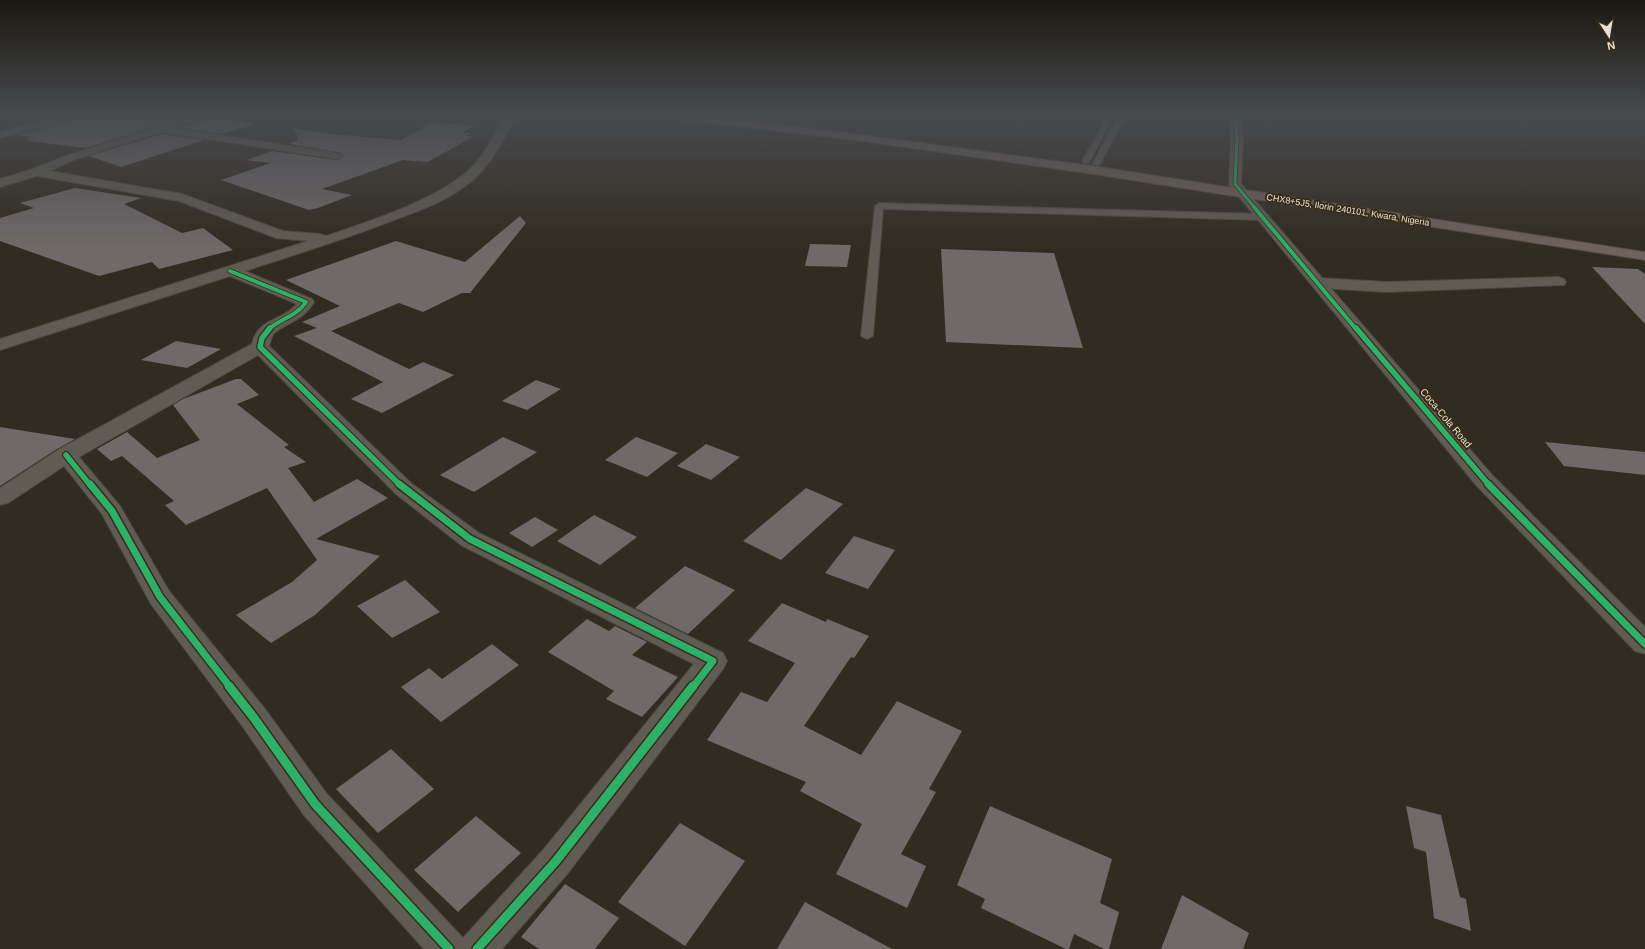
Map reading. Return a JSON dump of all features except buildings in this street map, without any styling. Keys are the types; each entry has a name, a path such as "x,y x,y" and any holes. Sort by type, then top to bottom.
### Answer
{"main road":[{"name":"CHX8+5J5, Ilorin 240101, Kwara, Nigeria","path":"1020,159 1645,246"},
{"name":"CHX8+5J5, Ilorin 240101, Kwara, Nigeria","path":"1072,159 1239,189 1645,256"}],"street":[{"path":"0,183 37,172 67,159"},
{"path":"0,345 332,239 396,215 460,185 479,167 484,159"},
{"path":"1238,159 1239,189"},
{"path":"37,172 182,198 281,235 332,239"},
{"name":"Coca-Cola Road","path":"1239,189 1484,480 1645,644"},
{"path":"230,271 306,302 303,308 297,313 263,332 260,347 404,489 470,539 712,661 556,861 477,949"},
{"path":"1319,283 1386,287 1558,282"},
{"path":"0,498 66,455 260,347"},
{"path":"66,455 112,511 160,597 254,718 315,804 449,949"}],"lane":[{"path":"867,336 878,209 1265,220"}],"cycle path":[{"path":"1236,159 1235,184 1484,480 1645,644"},
{"path":"230,271 306,302 295,314 266,331 262,338 260,347 404,489 470,539 713,661 556,861 477,949"},
{"path":"66,455 112,511 160,597 254,718 315,804 449,949"}]}
